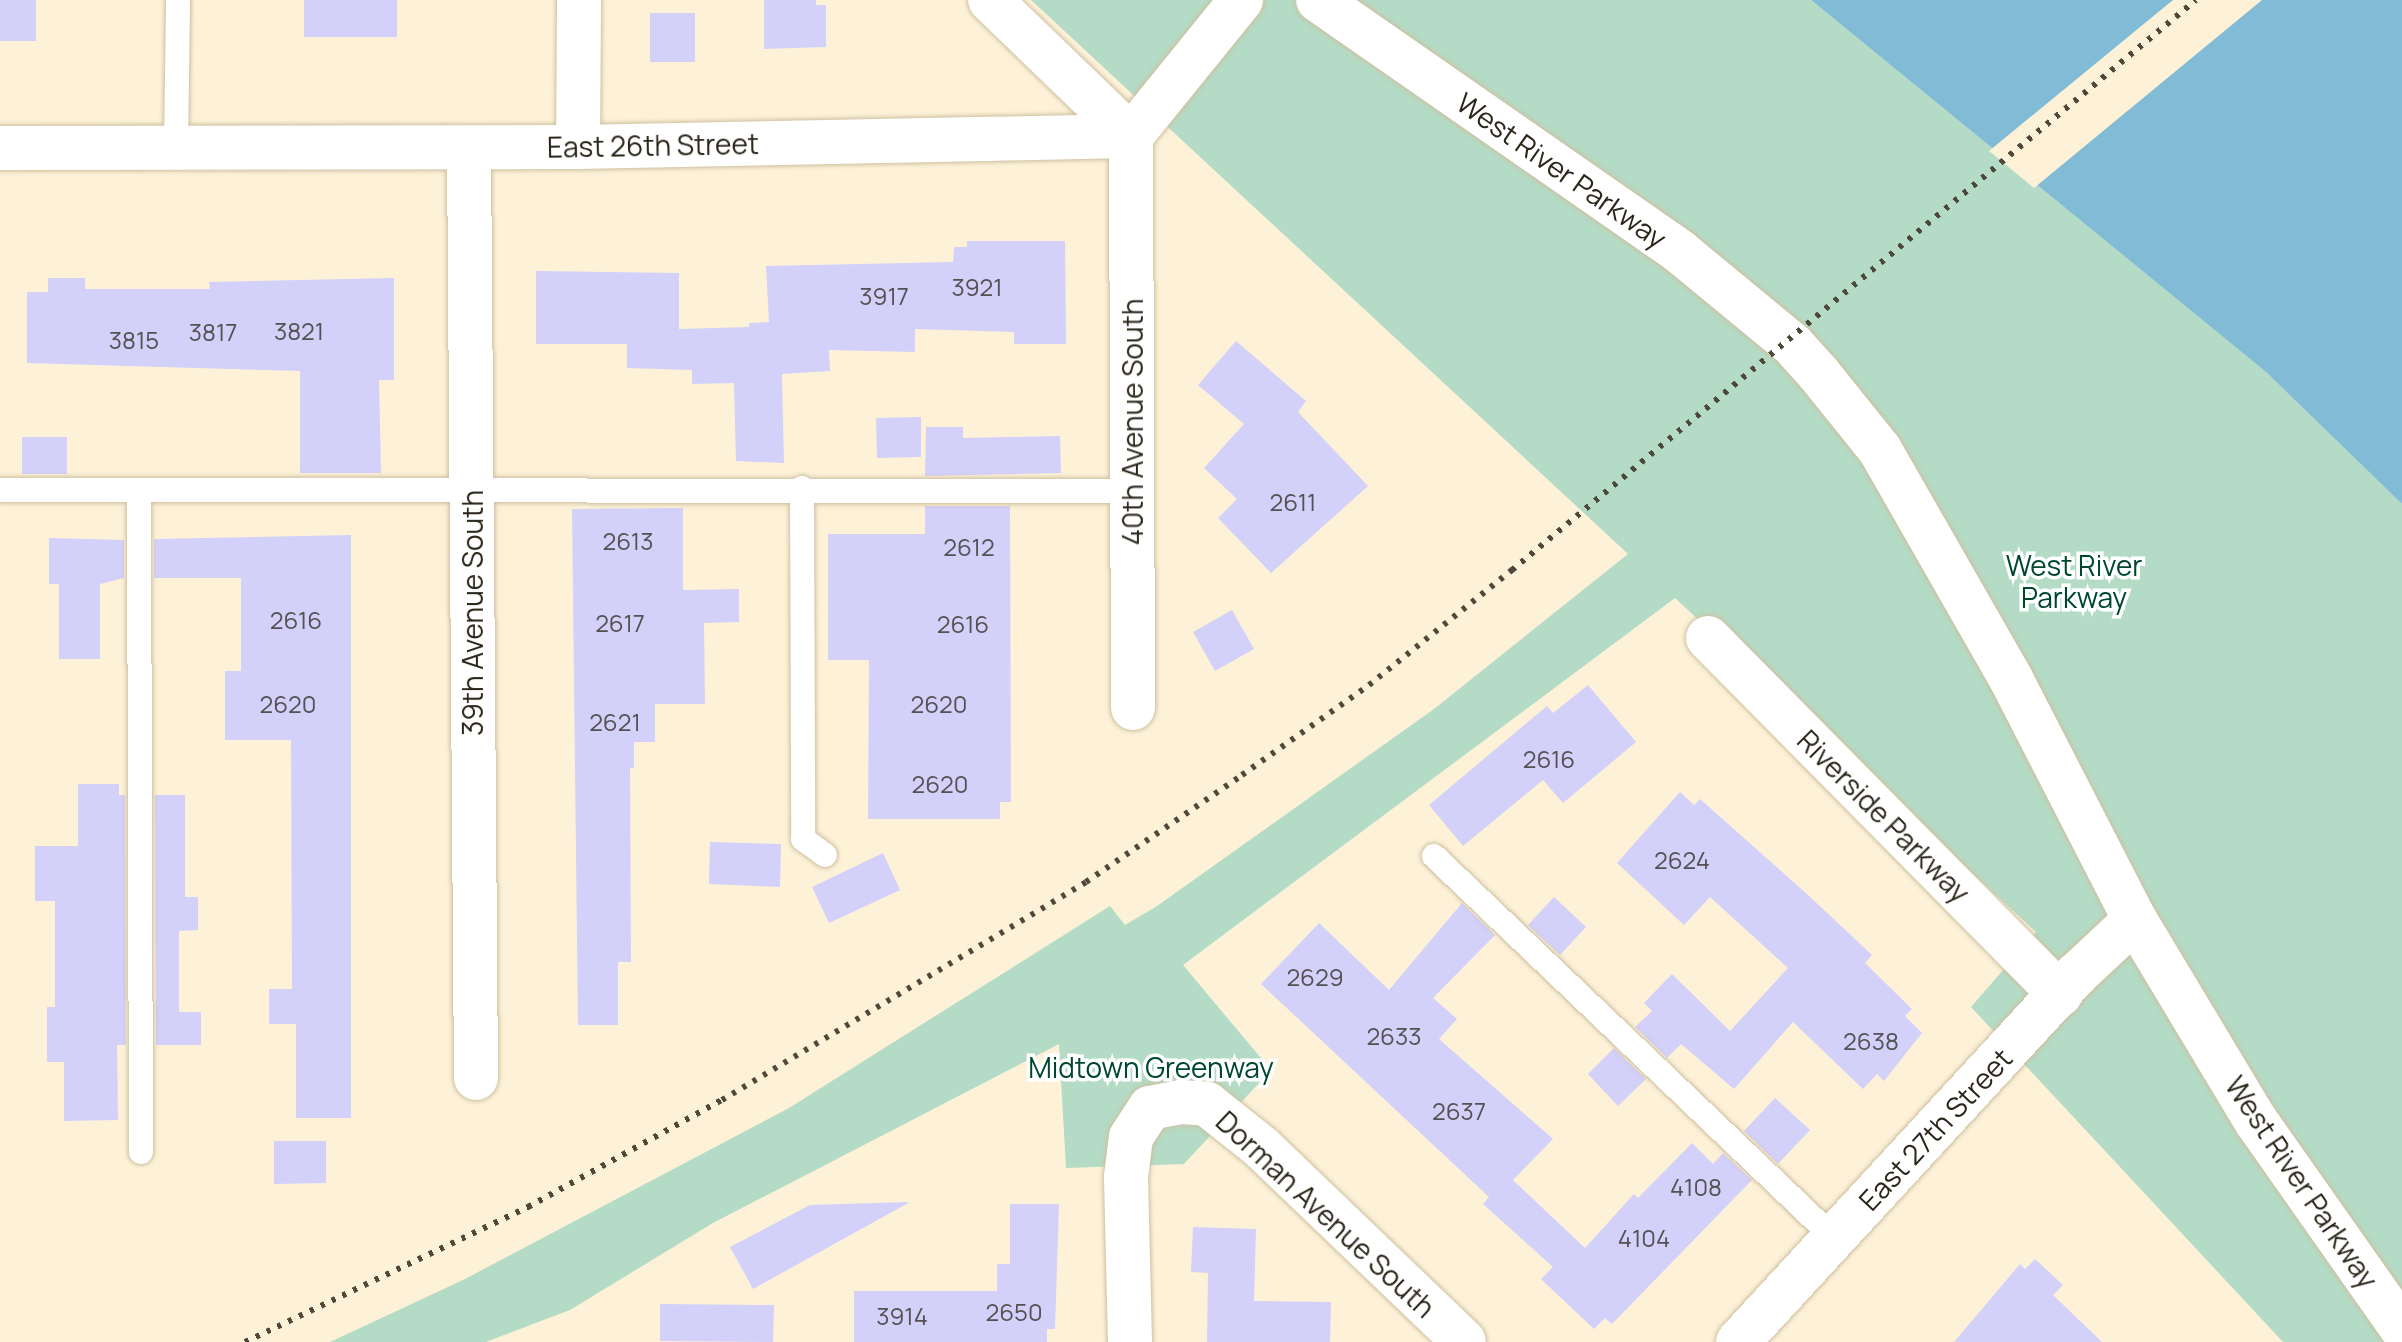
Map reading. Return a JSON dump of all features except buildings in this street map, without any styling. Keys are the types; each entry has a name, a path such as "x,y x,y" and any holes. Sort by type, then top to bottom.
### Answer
{"street":[{"path":"578,147 579,0"},
{"path":"990,0 1131,136 1241,0"},
{"name":"West River Parkway","path":"1318,0 1679,251 1792,344 1880,450 2010,677 2135,920 2256,1121 2402,1329"},
{"name":"East 26th Street","path":"0,148 578,147 1131,136"},
{"name":"40th Avenue South","path":"1131,136 1133,708"},
{"name":"39th Avenue South","path":"469,148 476,1078"},
{"name":"Riverside Parkway","path":"1708,638 2060,994"},
{"name":"East 27th Street","path":"1738,1342 2060,994 2135,920"},
{"name":"Dorman Avenue South","path":"1130,1342 1126,1177 1131,1137 1150,1108 1181,1102 1207,1104 1261,1147 1464,1342"}],"lane":[{"path":"176,148 178,0"},
{"path":"802,488 803,839 825,855"},
{"path":"0,490 802,488 1132,491"},
{"path":"139,491 141,1152"},
{"path":"1434,856 1834,1238"}],"green space":[{"name":"West River Parkway","path":"1031,0 1811,0 2266,372 2402,504 2402,1342 2283,1342 1971,1007 2036,932 1675,598 1183,965 1271,1070 1184,1164 1066,1168 1059,1044 713,1223 570,1310 486,1342 330,1342 463,1280 789,1108 1110,906 1125,925 1157,906 1434,709 1628,554"}],"water":[{"path":"1811,0 2402,0 2402,504 2266,372"}],"pier":[{"path":"2173,0 2262,0 2034,188 1989,151"}],"railway":[{"path":"245,1342 528,1207 722,1100 1086,882 1242,775 1369,685 1512,570 2196,0"}],"park label":[{"name":"Midtown Greenway","path":"1151,1067"}]}
